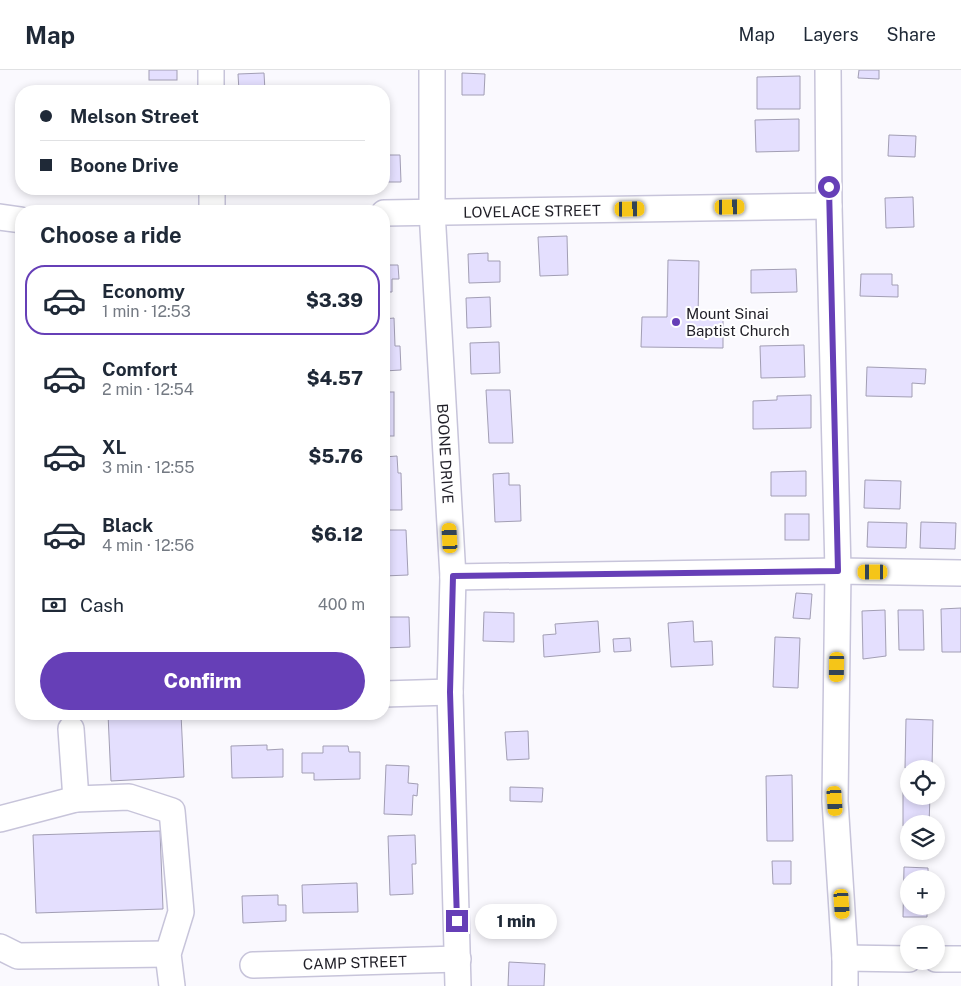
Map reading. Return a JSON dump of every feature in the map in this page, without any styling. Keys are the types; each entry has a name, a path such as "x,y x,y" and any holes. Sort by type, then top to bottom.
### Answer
{"street":[{"path":"211,70 211,85"},
{"name":"BOONE DRIVE","path":"432,70 432,211 453,576 450,692 458,986"},
{"path":"828,70 829,206 838,571 835,801 845,958 845,986"},
{"name":"LOVELACE STREET","path":"390,213 829,206"},
{"path":"0,217 15,219"},
{"path":"453,576 838,571 961,573"},
{"path":"390,694 450,692"},
{"path":"71,729 76,799"},
{"path":"0,819 76,799 129,797 172,811 181,912 168,954 172,986"},
{"path":"0,947 18,956 168,954"},
{"path":"845,958 900,959"},
{"name":"CAMP STREET","path":"253,965 458,959"},
{"path":"945,959 961,959"}],"building":[{"path":"149,70 177,70 177,80 149,80"},
{"path":"859,70 879,70 879,79 858,78"},
{"path":"264,73 265,85 239,85 238,74"},
{"path":"462,73 485,74 484,95 462,95"},
{"path":"800,76 800,109 757,109 757,77"},
{"path":"799,119 799,151 756,152 755,120"},
{"path":"889,135 916,136 915,157 888,156"},
{"path":"390,155 400,155 401,182 390,182"},
{"path":"913,197 914,227 886,228 885,198"},
{"path":"567,236 568,275 540,276 538,237"},
{"path":"488,253 488,261 500,261 500,282 469,283 468,254"},
{"path":"668,260 699,261 698,318 723,319 723,348 641,347 642,317 667,317"},
{"path":"390,265 398,265 399,279 392,279 392,292 390,292"},
{"path":"796,269 797,292 751,293 751,270"},
{"path":"861,274 892,274 892,285 898,285 898,297 860,296"},
{"path":"490,297 491,327 467,328 466,298"},
{"path":"390,318 394,318 395,346 400,346 401,370 390,371"},
{"path":"499,342 500,373 471,374 470,343"},
{"path":"804,345 805,377 761,378 760,346"},
{"path":"867,367 926,369 925,384 912,383 912,397 866,396"},
{"path":"486,390 510,390 513,443 489,443"},
{"path":"390,392 394,392 394,436 390,436"},
{"path":"811,395 811,428 753,429 753,401 777,400 777,396"},
{"path":"397,456 398,473 401,473 402,510 390,510 390,457"},
{"path":"806,471 806,496 771,496 771,472"},
{"path":"509,473 509,485 520,485 521,521 495,522 493,474"},
{"path":"865,480 901,481 900,509 864,508"},
{"path":"785,514 809,514 809,540 785,540"},
{"path":"868,522 907,523 906,548 867,547"},
{"path":"921,522 956,523 955,549 920,548"},
{"path":"390,530 406,530 408,575 390,576"},
{"path":"796,593 812,594 810,619 793,618"},
{"path":"961,608 961,652 942,652 941,609"},
{"path":"885,610 886,656 863,659 862,611"},
{"path":"898,610 923,610 924,650 899,650"},
{"path":"484,612 514,613 514,642 483,641"},
{"path":"390,617 409,617 410,647 390,648"},
{"path":"598,621 600,652 544,657 543,635 556,634 555,624"},
{"path":"693,621 694,642 712,641 713,665 671,667 668,623"},
{"path":"775,637 800,638 798,688 773,687"},
{"path":"630,638 631,651 614,652 613,639"},
{"path":"906,719 933,720 932,760 905,760"},
{"path":"108,720 181,720 184,777 111,781"},
{"path":"528,731 529,759 507,760 505,732"},
{"path":"267,745 267,750 283,749 283,777 232,778 231,746"},
{"path":"323,746 348,746 349,752 360,752 360,779 314,780 314,773 302,773 302,753 323,753"},
{"path":"386,765 409,766 408,783 418,784 417,796 413,795 412,815 384,814"},
{"path":"792,775 793,841 767,841 766,776"},
{"path":"510,787 543,788 542,802 510,801"},
{"path":"903,805 930,805 929,815 903,815"},
{"path":"160,831 163,909 36,913 33,835"},
{"path":"415,835 416,864 412,864 413,894 390,895 388,836"},
{"path":"772,861 791,861 791,884 773,884"},
{"path":"904,867 928,868 928,870 904,870"},
{"path":"357,883 358,912 303,913 302,885"},
{"path":"278,895 278,905 286,905 286,921 243,923 242,896"},
{"path":"903,915 927,915 927,917 903,917"},
{"path":"509,962 545,964 544,986 508,986"}],"place":[{"name":"Mount Sinai Baptist Church","path":"676,322"}],"route":[{"path":"457,921 450,692 453,576 838,571 829,187"}]}
